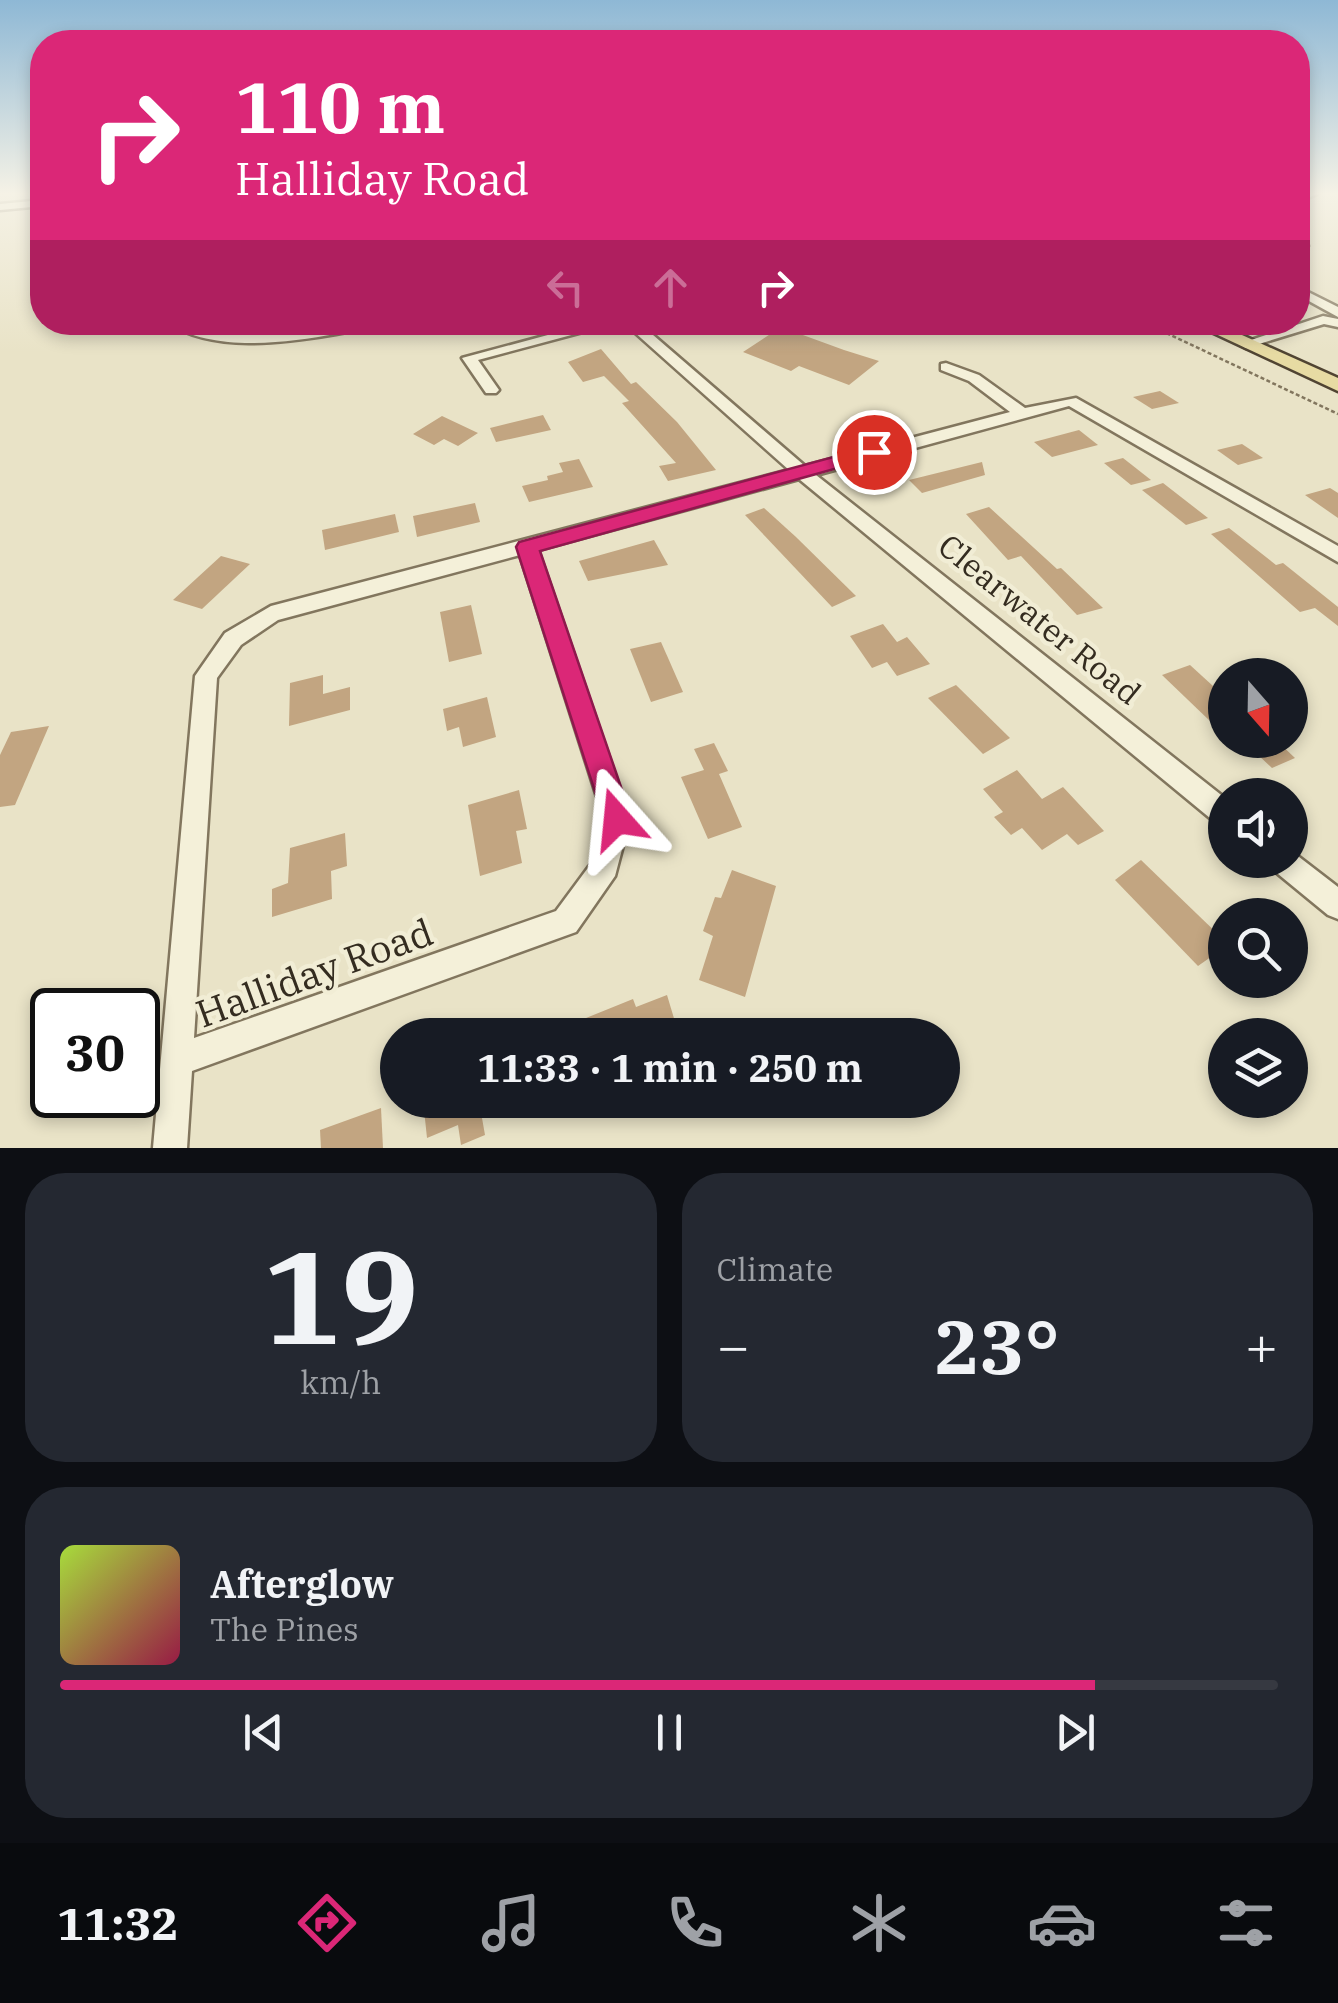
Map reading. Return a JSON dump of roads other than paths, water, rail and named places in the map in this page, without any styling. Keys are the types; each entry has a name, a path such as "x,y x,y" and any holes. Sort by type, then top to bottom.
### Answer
{"main road":[{"path":"1239,335 1338,370"},
{"path":"1248,335 1338,385"}],"street":[{"path":"1310,297 1338,313"},
{"path":"1310,324 1323,320 1338,323"},
{"path":"208,335 270,341 303,335"},
{"path":"492,390 469,358 575,335"},
{"name":"Clearwater Road","path":"639,335 800,471 1208,800"},
{"path":"1255,340 1272,335"},
{"path":"946,367 974,378 1022,414"},
{"name":"Halliday Road","path":"527,547 617,819 605,867 566,922 178,1060 206,676 233,639 271,614 1071,401 1338,555"},
{"path":"1304,878 1338,905"},
{"path":"170,1148 178,1060"}]}
